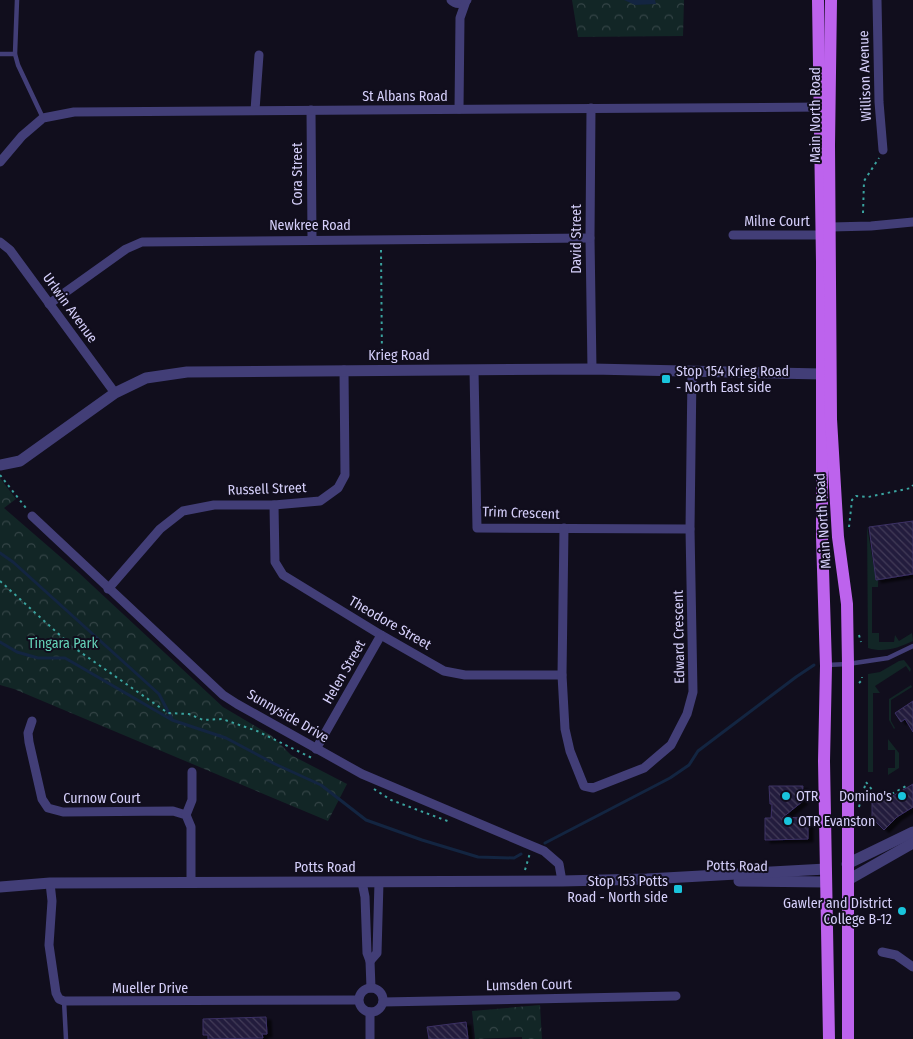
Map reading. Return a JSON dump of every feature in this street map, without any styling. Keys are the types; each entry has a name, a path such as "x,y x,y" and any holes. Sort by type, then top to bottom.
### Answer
{"main road":[{"name":"Main North Road","path":"818,0 824,107 831,420 838,537 847,604 848,1039"},
{"name":"Main North Road","path":"824,107 831,0"},
{"name":"Main North Road","path":"826,231 822,374 822,537 826,666 824,761 829,1039"},
{"path":"831,356 822,374 831,389"},
{"path":"826,869 847,864"},
{"path":"826,882 848,880"}],"street":[{"name":"Willison Avenue","path":"877,0 879,102 883,150"},
{"path":"452,1 461,3 466,1"},
{"path":"452,1 460,18"},
{"path":"460,109 460,18 466,1"},
{"path":"256,110 259,55"},
{"name":"St Albans Road","path":"0,162 22,136 44,118 74,112 824,107"},
{"name":"David Street","path":"591,108 592,370"},
{"name":"Cora Street","path":"311,110 312,239"},
{"name":"Milne Court","path":"733,235 826,231 913,222"},
{"name":"Newkree Road","path":"50,304 126,249 142,242 590,238"},
{"name":"Urlwin Avenue","path":"0,242 10,250 115,393"},
{"name":"Russell Street","path":"108,589 160,529 183,511 214,505 274,505 320,501 338,488 345,475 344,370"},
{"name":"Trim Crescent","path":"474,370 476,528 690,528"},
{"name":"Krieg Road","path":"1,469 20,461 115,393 146,378 187,372 592,370 822,374"},
{"name":"Edward Crescent","path":"564,528 562,674 565,729 570,751 584,786 593,788 644,768 671,745 687,714 693,692 690,528 692,373"},
{"name":"Theodore Street","path":"274,505 275,562 283,575 381,635 451,673 465,675 562,674"},
{"name":"Sunnyside Drive","path":"32,516 223,695 314,753 544,850 559,864 562,881"},
{"name":"Helen Street","path":"314,753 381,635"},
{"name":"Curnow Court","path":"32,721 28,733 29,742 42,799 48,808 63,812 173,811 186,815"},
{"path":"191,882 191,827 186,815 192,800 192,772"},
{"path":"847,864 913,832"},
{"path":"848,880 913,843"},
{"name":"Potts Road","path":"1,886 50,883 562,881 647,879 826,869"},
{"name":"Potts Road","path":"647,879 826,882"},
{"path":"362,882 365,897 367,953 370,961 371,988"},
{"path":"370,961 377,953 379,882"},
{"path":"50,883 52,900 49,944 56,993 64,1001"},
{"path":"882,952 896,955 913,967"},
{"path":"371,988 377,989 381,993 383,1002 378,1010 370,1012 360,1007 358,1000 364,990 371,988"},
{"name":"Lumsden Court","path":"383,1002 676,996"},
{"name":"Mueller Drive","path":"64,1001 358,1000"},
{"path":"370,1012 370,1039"}],"lane":[{"path":"17,0 15,54 18,65 44,118"},
{"path":"0,54 15,54"},
{"path":"826,666 888,658 913,646"},
{"path":"64,1001 66,1039"}],"path":[{"path":"863,213 864,181 875,166 883,150"},
{"path":"380,250 382,360"},
{"path":"1,469 32,516"},
{"path":"852,500 858,495 868,497 911,488 913,485"},
{"path":"0,581 73,647 168,713 189,714 203,720 222,720 314,753"},
{"path":"856,808 860,807 866,782 876,795 890,796 908,785"},
{"path":"369,787 391,800 457,825"},
{"path":"529,881 529,874 522,874 526,869 530,853"}],"green space":[{"path":"572,0 684,0 683,36 578,37"},
{"name":"Tingara Park","path":"0,478 16,499 4,508 79,573 223,707 272,736 291,755 347,784 328,821 14,689 0,685"},
{"path":"867,526 876,580 878,580 878,587 872,587 872,633 879,633 879,642 894,642 895,635 899,641 912,633 913,641 891,649 868,648"},
{"path":"904,660 911,669 910,672 906,666 875,686 880,693 873,693 873,772 868,772 868,674 880,672"},
{"path":"911,685 912,687 891,700 891,721 894,729 889,720 889,699"},
{"path":"888,739 899,753 899,768 888,775 888,768 895,768 895,750 888,750"},
{"path":"540,1005 542,1039 522,1039 522,1037 475,1039 472,1011"}],"water":[{"path":"624,0 655,0 656,4 635,5"}],"building":[{"path":"913,521 913,574 876,580 869,527"},
{"path":"913,701 913,732 905,719 901,722 895,713"},
{"path":"913,784 913,807 897,817 884,830 872,818 872,800 886,800"},
{"path":"769,786 803,786 800,799 803,801 782,818 808,817 808,839 765,840 765,818 771,818 772,804 770,804"},
{"path":"266,1017 267,1034 262,1034 263,1038 208,1039 208,1035 203,1035 203,1019"},
{"path":"466,1022 468,1039 429,1039 427,1027"}],"waterway":[{"path":"0,553 13,562 159,694 172,719"},
{"path":"0,642 17,652 38,658 65,658 172,720 226,738 275,764 321,785 366,820 478,857 514,858 521,854"},
{"path":"545,843 670,778 689,765 698,751 814,665"}],"place":[{"name":"Stop 154 Krieg Road - North East side","path":"666,379"},
{"name":"OTR","path":"786,796"},
{"name":"Domino's","path":"902,796"},
{"name":"OTR Evanston","path":"788,821"},
{"name":"Stop 153 Potts Road - North side","path":"678,889"},
{"name":"Gawler and District College B-12","path":"902,911"}]}
